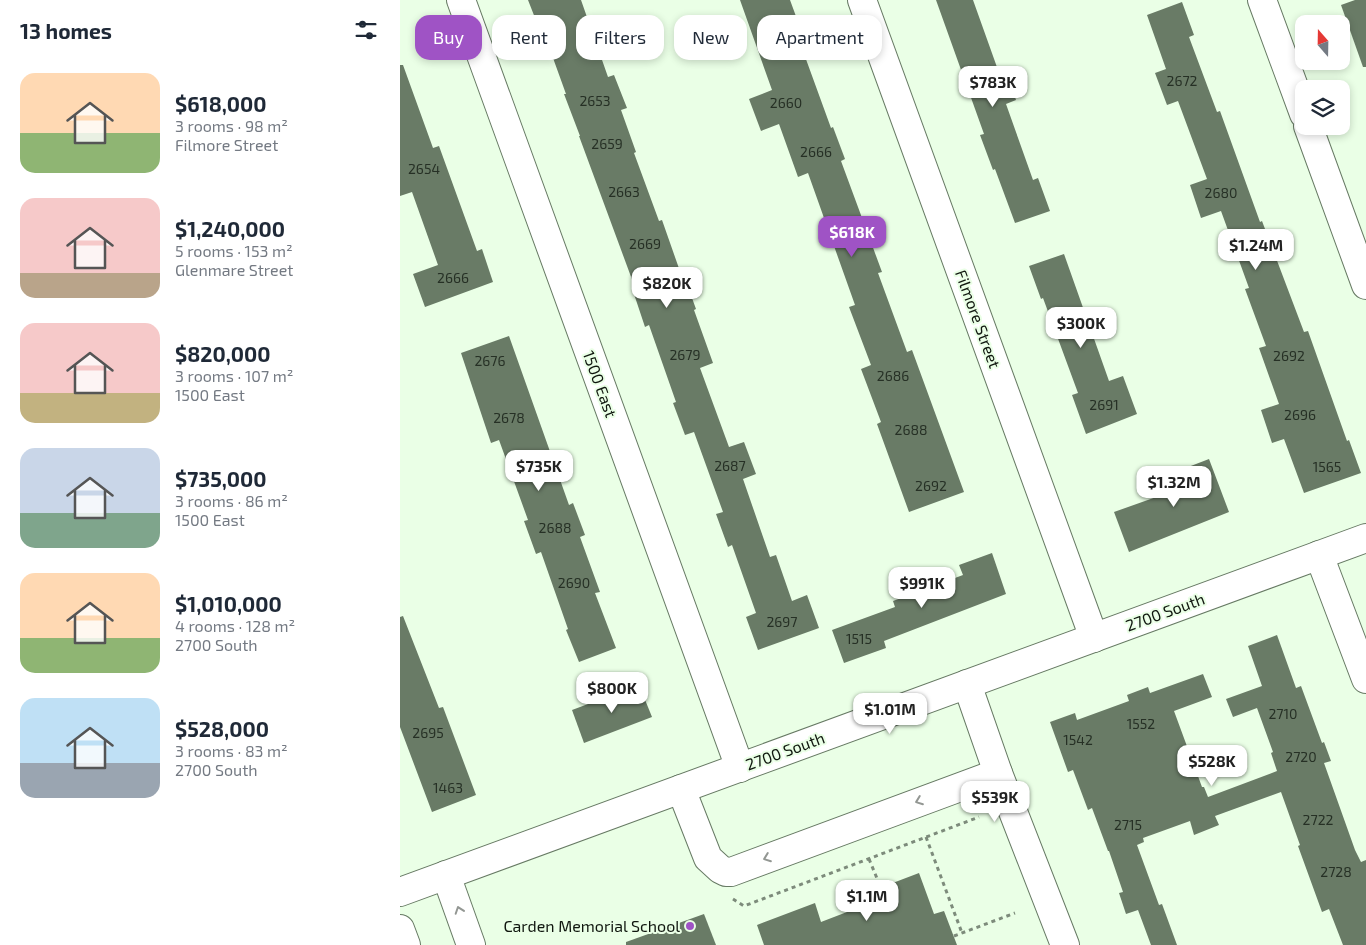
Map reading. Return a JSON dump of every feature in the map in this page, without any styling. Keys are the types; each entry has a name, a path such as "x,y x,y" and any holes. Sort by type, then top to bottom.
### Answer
{"street":[{"name":"1500 East","path":"461,0 740,768"},
{"name":"Filmore Street","path":"862,0 1094,638"},
{"path":"1262,0 1295,90"},
{"path":"1311,135 1366,285"},
{"name":"2700 South","path":"400,892 1366,538"},
{"path":"1319,555 1366,679"},
{"path":"967,684 998,773 1065,945"},
{"path":"681,789 708,858 720,869 731,872 998,773"},
{"path":"446,875 471,945"},
{"path":"400,929 406,945"}],"path":[{"path":"926,837 962,933"},
{"path":"869,859 881,888"},
{"path":"954,936 1015,913"}],"building":[{"path":"528,0 581,0 586,15 576,15 576,60 602,60 608,77 614,75 627,108 621,110 636,152 634,153 659,221 662,220 682,277 684,276 713,363 700,368 729,447 744,442 756,474 743,479 770,557 776,555 792,601 807,595 819,628 758,650 746,617 756,613 732,545 728,547 716,514 723,512 694,432 685,435 673,403 676,402 649,325 645,327 634,294 637,293 564,94 566,94 554,60 566,60 566,15 534,15"},
{"path":"740,0 790,0 796,15 757,15 757,48 747,15 745,15"},
{"path":"936,0 973,0 998,70 1005,68 1016,100 1006,104 1033,180 1038,178 1050,211 1015,223 980,135 984,134"},
{"path":"1355,0 1366,0 1366,67 1363,67 1350,30 1350,15 1345,15 1341,5"},
{"path":"1182,2 1194,35 1189,37 1217,112 1220,111 1260,222 1262,221 1304,332 1308,331 1347,441 1349,440 1361,473 1304,493 1284,439 1272,443 1261,410 1279,404 1259,348 1266,346 1245,289 1249,288 1221,211 1201,218 1190,185 1207,179 1178,101 1167,105 1155,73 1166,69 1147,15"},
{"path":"761,60 806,60 831,128 833,127 845,159 841,161 882,272 878,273 907,352 912,350 964,492 909,512 877,424 881,422 861,369 871,365 849,307 855,305 808,173 798,177 779,124 761,131 749,99 772,90"},
{"path":"400,65 403,65 433,148 439,146 477,251 482,249 493,282 425,307 413,274 438,265 412,192 400,196"},
{"path":"1064,254 1109,381 1123,376 1137,414 1086,434 1072,395 1078,393 1043,298 1041,299 1029,266"},
{"path":"509,336 569,505 573,503 585,535 580,537 600,592 595,593 616,648 579,662 566,630 568,629 541,552 536,554 524,521 528,520 499,440 491,443 461,353"},
{"path":"1209,459 1229,512 1129,552 1114,512 1176,490 1170,474"},
{"path":"992,553 1006,594 884,641 886,648 844,663 832,630 895,607 893,601 963,575 959,565"},
{"path":"403,616 439,708 443,707 476,795 432,812 400,727 400,617"},
{"path":"1277,635 1296,688 1301,686 1322,743 1324,742 1331,761 1324,763 1355,850 1361,862 1366,860 1366,945 1343,945 1329,909 1322,912 1281,792 1215,816 1219,825 1194,835 1190,821 1143,838 1144,842 1137,845 1159,905 1162,904 1177,945 1151,945 1138,910 1126,914 1119,893 1123,892 1092,808 1088,810 1073,770 1068,772 1050,722 1075,713 1077,720 1129,701 1127,695 1148,687 1150,693 1203,674 1212,697 1174,711 1202,787 1204,787 1208,797 1277,771 1271,753 1273,752 1257,708 1233,717 1226,699 1262,686 1248,646"},
{"path":"639,685 652,717 584,743 572,710"},
{"path":"919,873 934,914 944,911 957,945 764,945 757,925 815,903 821,922 873,902 869,892"},
{"name":"Carden Memorial School","path":"704,914 716,945 626,945 626,942"}],"place":[{"name":"Carden Memorial School","path":"690,926"}]}
